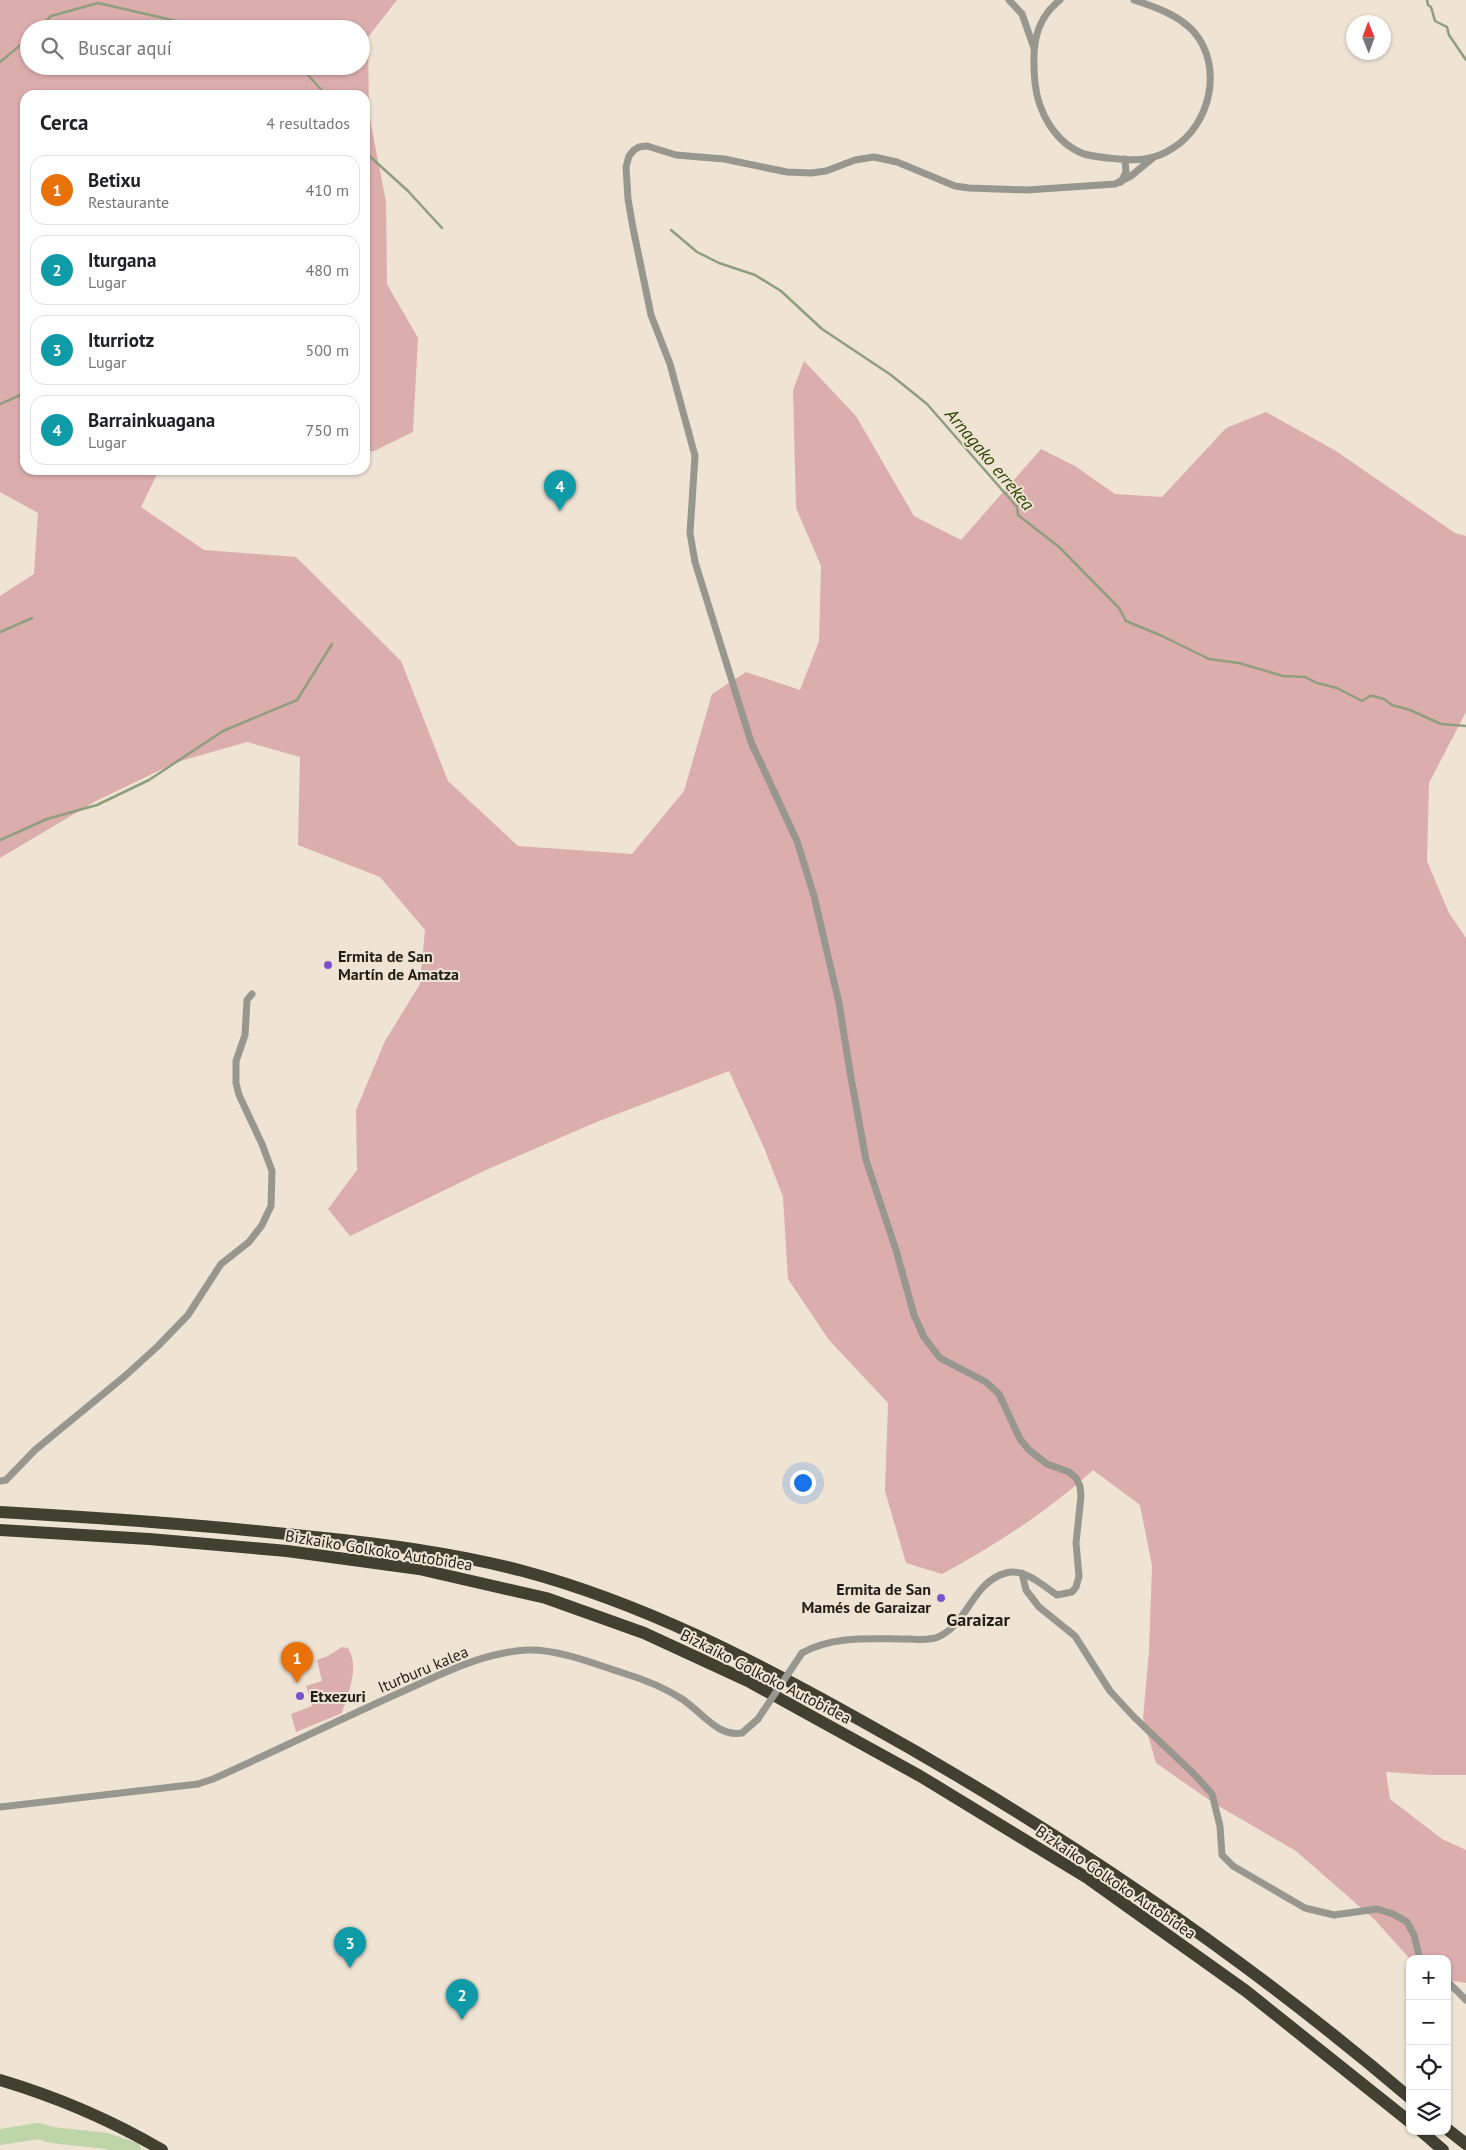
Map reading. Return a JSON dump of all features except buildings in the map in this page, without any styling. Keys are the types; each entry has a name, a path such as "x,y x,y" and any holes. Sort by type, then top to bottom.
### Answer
{"highway":[{"name":"Bizkaiko Golkoko Autobidea","path":"0,1512 272,1532 400,1547 522,1571 604,1596 737,1655 832,1704 978,1788 1106,1869 1189,1926 1332,2033 1406,2095"},
{"name":"Bizkaiko Golkoko Autobidea","path":"0,1530 149,1539 287,1551 419,1569 546,1598 644,1633 748,1681 920,1776 1089,1879 1246,1991 1406,2119"},
{"path":"0,2080 91,2113 162,2150"},
{"path":"1451,2132 1466,2144"},
{"path":"1426,2135 1443,2150"}],"street":[{"path":"1009,0 1022,14 1034,50"},
{"path":"1060,0 1051,7 1042,19 1037,32 1034,50 1034,70 1040,106 1048,123 1067,144 1084,154 1125,160 1140,160 1154,157"},
{"path":"1022,1573 1057,1594 1065,1595 1072,1592 1076,1587 1079,1576 1076,1543 1081,1496 1080,1486 1076,1478 1069,1472 1047,1464 1029,1450 1020,1438 1005,1404 992,1387 940,1358 924,1337 912,1308 896,1250 866,1160 840,1003 814,896 797,841 751,742 695,562 690,533 695,456 670,364 651,315 628,199 626,167 629,156 634,150 640,146 647,146 676,155 724,159 787,172 811,173 826,171 855,160 874,158 897,162 955,186 969,188 1028,190 1090,187 1121,182 1154,157 1183,141 1197,124 1208,98 1210,70 1199,39 1183,22 1156,8 1134,0"},
{"path":"1121,182 1126,172 1125,160"},
{"path":"0,1481 6,1480 35,1450 125,1376 158,1346 188,1314 221,1264 249,1242 262,1225 271,1206 272,1171 262,1144 239,1095 236,1083 236,1060 245,1035 247,1000 252,994"},
{"name":"Iturburu kalea","path":"0,1807 180,1786 213,1779 434,1677 489,1656 514,1651 549,1651 624,1673 682,1698 719,1730 728,1734 742,1733 758,1719 802,1652 820,1644 856,1639 936,1638 954,1627 985,1583 1007,1572 1022,1573"},
{"path":"1022,1573 1026,1590 1039,1607 1075,1636 1110,1691 1212,1794 1220,1826 1222,1855 1233,1866 1305,1908 1334,1915 1377,1908 1393,1914 1407,1922 1414,1936 1419,1955"},
{"path":"1451,1986 1466,2000"}],"shaded area":[{"path":"0,0 397,0 370,34 370,20 20,20 20,75 368,75 369,90 20,90 20,475 157,475 141,507 204,550 296,557 401,661 448,781 518,846 632,854 684,791 712,694 746,672 800,690 819,641 821,566 796,508 793,390 804,361 856,416 914,516 961,540 1041,449 1075,466 1115,494 1162,497 1226,428 1266,412 1336,451 1455,533 1466,536 1466,712 1429,783 1427,861 1449,913 1466,938 1466,1775 1386,1772 1390,1799 1442,1839 1466,1850 1466,1983 1451,1981 1451,1955 1406,1955 1375,1920 1296,1851 1215,1804 1156,1763 1143,1718 1149,1651 1152,1566 1140,1505 1093,1470 1021,1527 942,1574 906,1563 885,1491 888,1403 829,1340 788,1279 783,1197 765,1150 729,1071 594,1123 486,1170 350,1236 328,1209 357,1170 356,1110 385,1041 420,984 425,930 380,877 298,845 300,757 247,742 177,762 96,801 0,858 0,596 34,574 38,513 0,492"},
{"path":"370,119 386,202 387,284 418,338 413,432 370,451"},
{"path":"342,1647 348,1648 353,1663 353,1672 350,1689 342,1713 296,1732 291,1714 312,1706 306,1686 322,1681 317,1660 328,1656"}],"waterway":[{"path":"1427,0 1435,21 1447,27 1449,35 1466,60"},
{"path":"47,20 51,16 98,3 172,20"},
{"path":"0,62 20,45"},
{"path":"308,75 322,90"},
{"path":"370,157 408,191 442,228"},
{"name":"Arnagako errekea","path":"671,230 697,252 719,263 755,275 781,291 822,329 891,375 927,404 1017,507 1018,515 1059,547 1119,608 1126,621 1209,659 1239,663 1283,676 1305,677 1317,683 1337,688 1362,701 1373,696 1441,724 1466,726"},
{"path":"0,404 20,395"},
{"path":"0,632 32,618"},
{"path":"0,840 47,819 97,805 149,780 223,731 297,700 332,644"},
{"path":"0,2137 38,2131 52,2135 107,2141 133,2150"}],"place":[{"name":"Barrainkuagana","path":"560,511"},
{"name":"Ermita de San Martín de Amatza","path":"328,965"},
{"name":"Ermita de San Mamés de Garaizar","path":"941,1598"},
{"name":"Betixu","path":"297,1683"},
{"name":"Etxezuri","path":"300,1696"},
{"name":"Iturriotz","path":"350,1968"},
{"name":"Iturgana","path":"462,2020"}],"district":[{"name":"Garaizar","path":"978,1619"}]}
